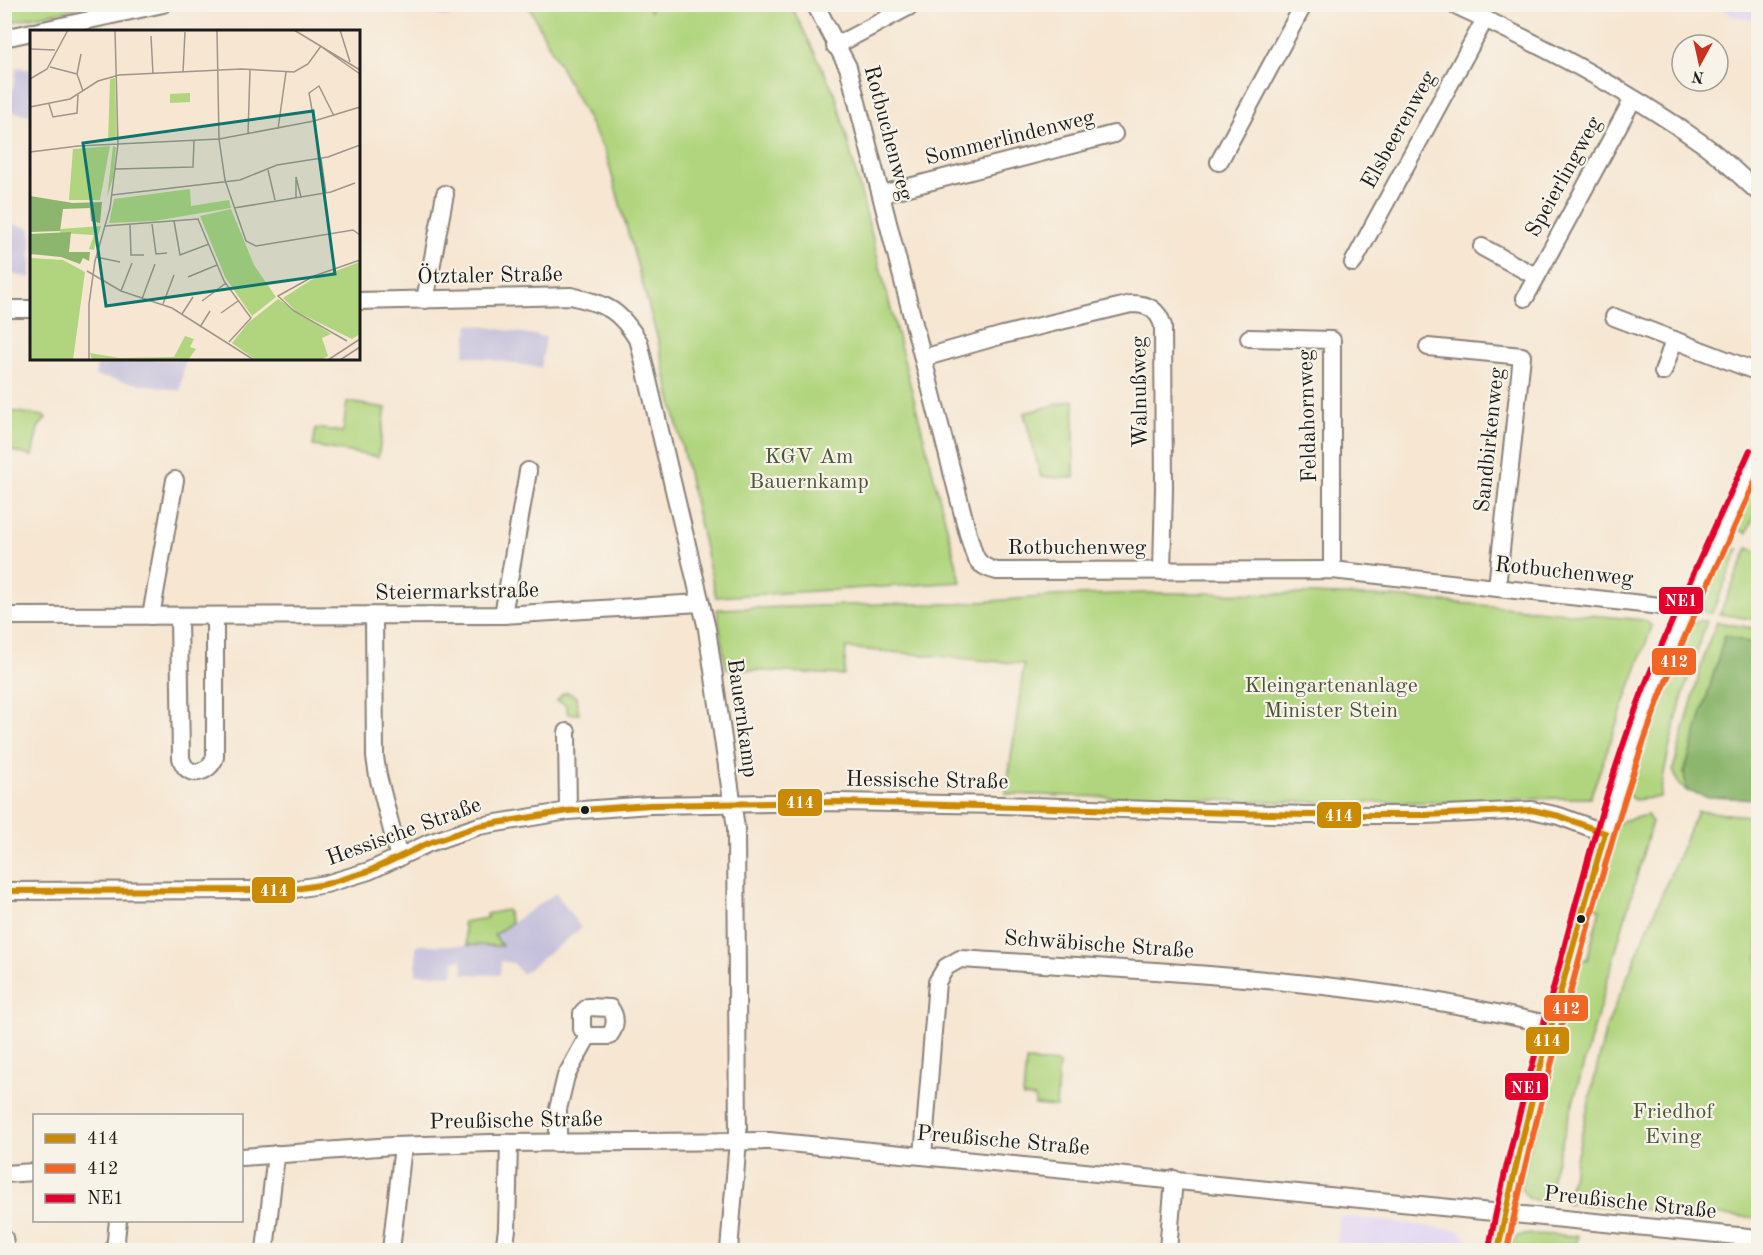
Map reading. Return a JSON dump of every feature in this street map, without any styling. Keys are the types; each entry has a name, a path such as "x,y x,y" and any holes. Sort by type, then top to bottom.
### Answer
{"street":[{"path":"42,30 163,4"},
{"name":"Rotbuchenweg","path":"815,4 848,67 968,534 977,562 983,568 997,571 1332,570 1688,609"},
{"path":"836,46 914,4"},
{"path":"1219,162 1304,4"},
{"path":"1453,4 1565,58 1633,99 1704,145 1758,192"},
{"name":"Elsbeerenweg","path":"1353,263 1485,19"},
{"path":"4,38 30,33"},
{"name":"Speierlingweg","path":"1525,298 1633,99"},
{"name":"Sommerlindenweg","path":"882,194 1114,134"},
{"path":"425,300 445,194"},
{"path":"1482,247 1535,276"},
{"name":"Ötztaler Straße","path":"360,301 571,296 597,302 619,313"},
{"name":"Walnußweg","path":"923,358 1003,335 1131,304 1143,304 1153,309 1160,316 1162,326 1164,488 1162,571"},
{"path":"4,309 30,309"},
{"name":"Bauernkamp","path":"619,313 639,342 707,629 736,828 738,1140 729,1251"},
{"path":"1614,317 1758,372"},
{"name":"Feldahornweg","path":"1249,338 1332,340 1332,570"},
{"path":"1663,372 1674,340"},
{"name":"Sandbirkenweg","path":"1428,347 1522,356 1497,587"},
{"path":"1498,1251 1505,1212 1552,1025 1605,833 1636,736 1652,692 1758,454"},
{"path":"503,615 528,471"},
{"path":"152,616 175,480"},
{"name":"Steiermarkstraße","path":"4,616 503,615 700,603"},
{"path":"374,616 375,757 399,858"},
{"path":"179,617 182,758 183,765 189,771 198,773 207,770 213,764 215,757 215,617"},
{"path":"567,732 568,811"},
{"name":"Hessische Straße","path":"4,891 289,890 326,884 369,871 429,843 479,826 568,811 640,806 839,802 1305,815 1426,815 1532,810 1559,816 1605,833"},
{"name":"Schwäbische Straße","path":"923,1156 937,982 946,967 960,959 1224,976 1386,993 1471,1007 1552,1025"},
{"path":"558,1143 558,1109 566,1076 588,1036"},
{"name":"Preußische Straße","path":"243,1156 404,1146 509,1143 738,1140 779,1142 1758,1238"},
{"path":"504,1251 507,1229 509,1143"},
{"path":"391,1251 404,1146"},
{"path":"264,1251 276,1154"},
{"path":"4,1174 33,1172"},
{"path":"1168,1251 1174,1179"},
{"path":"115,1251 118,1222"},
{"path":"4,1238 6,1251"}],"shaded area":[{"path":"452,4 450,17 372,5"},
{"path":"1712,5 1758,5 1758,21 1734,16"},
{"path":"17,67 30,70 30,115 8,111"},
{"path":"5,223 30,228 30,278 5,273"},
{"path":"469,324 546,337 541,368 464,355"},
{"path":"101,360 185,360 180,391 95,376 97,363"},
{"path":"556,893 581,928 522,974 513,963 501,961 500,975 463,974 462,960 454,961 453,975 416,974 416,945 501,946 494,935"},
{"path":"1340,1216 1458,1230 1468,1239 1470,1250 1336,1250"}],"green space":[{"path":"5,4 94,4 94,5 5,23"},
{"name":"KGV Am Bauernkamp","path":"528,5 647,5 651,12 648,5 791,5 836,96 961,582 716,597 657,336 606,154"},
{"path":"1074,400 1074,478 1041,477 1024,413"},
{"path":"347,402 386,408 378,457 313,446 316,428 343,432"},
{"path":"4,410 46,418 38,428 32,456 5,449"},
{"path":"1758,477 1758,505 1747,533 1736,528"},
{"path":"1748,548 1758,552 1758,620 1720,614"},
{"path":"1739,549 1712,613 1705,612 1699,607 1725,551"},
{"name":"Kleingartenanlage Minister Stein","path":"1146,593 1392,597 1644,620 1652,626 1590,798 1442,802 1266,801 1006,794 1024,664 846,648 844,675 726,669 717,609 956,604 1055,596"},
{"path":"1707,621 1679,708 1660,797 1634,800 1626,793 1641,747 1692,623"},
{"path":"1717,622 1758,629 1758,646 1749,641 1684,773 1687,791 1679,785 1673,770 1707,646"},
{"path":"1725,635 1758,646 1758,799 1707,797 1687,791 1684,773"},
{"path":"567,692 576,697 579,714 568,714 566,705 557,701 562,694"},
{"name":"Friedhof Eving","path":"1697,811 1758,817 1758,1218 1566,1203 1606,1028"},
{"path":"1647,815 1652,822 1545,1202 1528,1198 1521,1188 1537,1116 1579,958 1587,960 1600,909 1593,907 1615,828 1622,821"},
{"path":"507,910 511,923 494,935 502,946 467,945 463,922 487,918 486,914"},
{"path":"1026,1061 1059,1063 1056,1107 1035,1105 1035,1098 1023,1097"},
{"path":"1532,1234 1578,1236 1575,1250 1507,1250 1517,1236"}],"transit line":[{"name":"NE1","path":"1489,1248 1526,1088 1583,878 1629,727 1681,600 1750,450"},
{"name":"412","path":"1507,1250 1527,1159 1566,1008 1632,775 1670,671 1758,475"},
{"name":"414","path":"4,891 289,890 326,884 369,871 429,843 479,826 568,811 650,805 839,802 1305,815 1426,815 1532,810 1559,816 1605,833"},
{"name":"414","path":"1498,1250 1534,1092 1605,833"}]}
